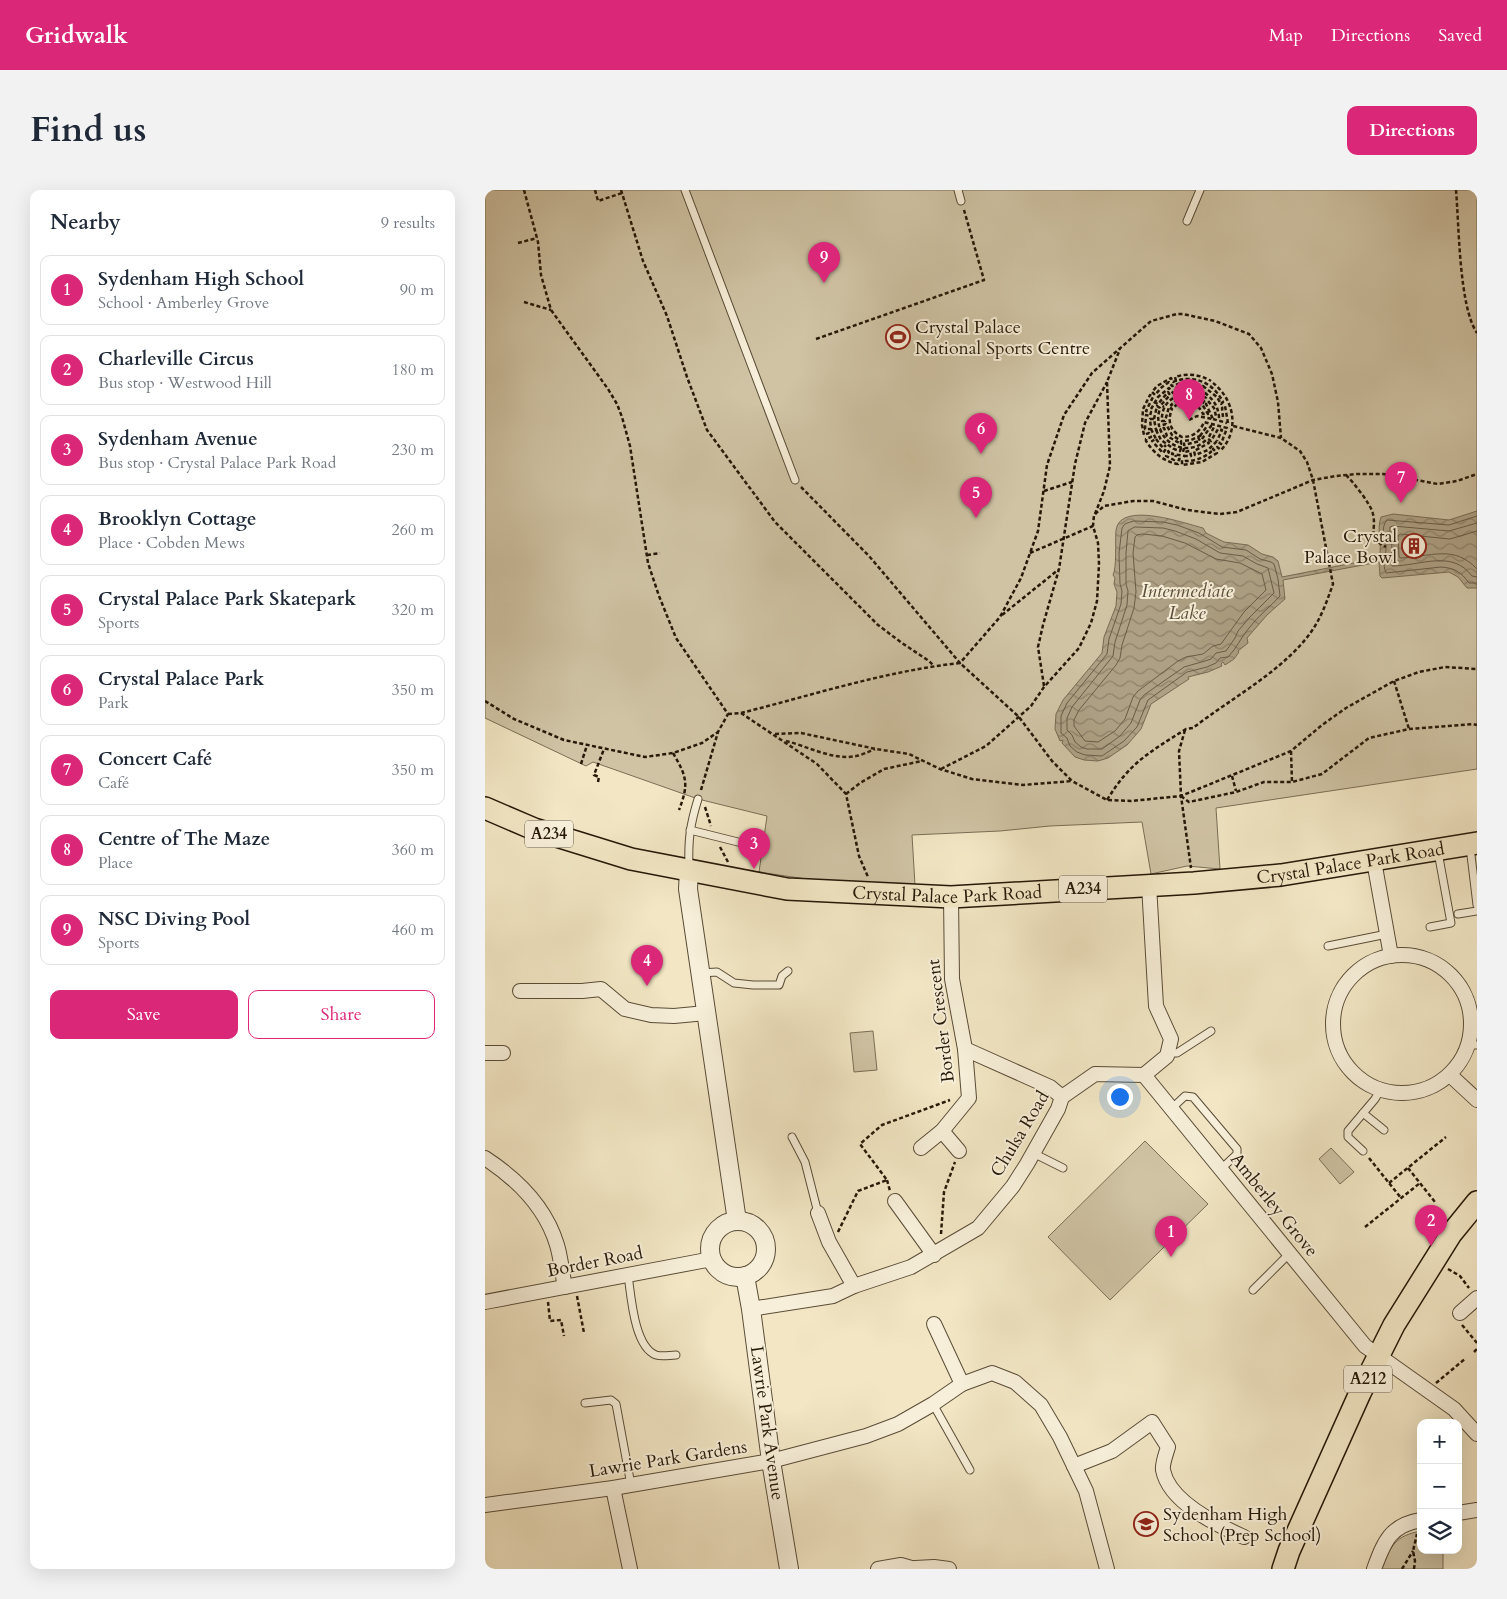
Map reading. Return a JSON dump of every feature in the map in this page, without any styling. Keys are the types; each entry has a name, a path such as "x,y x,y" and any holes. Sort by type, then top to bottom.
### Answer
{"main road":[{"name":"Crystal Palace Park Road","path":"485,808 534,829 631,858 787,889 951,897 1149,886 1281,875 1474,844"},
{"name":"A212","path":"1283,1569 1360,1393 1394,1325 1451,1234 1477,1202"}],"street":[{"path":"1375,861 1391,956"},
{"path":"689,870 688,888 737,1221"},
{"path":"1143,1074 1167,1056 1171,1039 1155,1006 1149,886"},
{"name":"Border Crescent","path":"921,1148 942,1131 969,1098 965,1049 952,979 951,897"},
{"path":"1391,956 1415,956 1429,961 1449,974 1461,988 1468,1003 1471,1020 1469,1040 1472,1045 1450,1075 1431,1087 1408,1094 1390,1093 1380,1090 1359,1079 1348,1068 1337,1051 1332,1023 1335,1006 1341,990 1360,969 1375,960 1391,956"},
{"path":"520,991 582,991 601,989 625,1009 642,1013 674,1016 706,1013"},
{"path":"965,1049 1050,1087 1061,1097"},
{"path":"485,1053 503,1052"},
{"name":"Chulsa Road","path":"751,1308 833,1296 855,1286 911,1267 937,1253 978,1228 1013,1186 1057,1109 1061,1097 1095,1074 1143,1074"},
{"name":"Amberley Grove","path":"1143,1074 1365,1346 1454,1409 1477,1434"},
{"path":"1450,1075 1477,1100"},
{"path":"942,1131 959,1151"},
{"path":"485,1158 524,1188 546,1219 557,1245 570,1286"},
{"path":"895,1201 937,1253"},
{"path":"818,1212 829,1242 855,1286"},
{"path":"737,1221 751,1224 758,1229 765,1241 766,1249 763,1263 752,1274 738,1277 723,1273 717,1268 712,1259 710,1251 713,1237 723,1226 737,1221"},
{"name":"Border Road","path":"485,1302 712,1259"},
{"name":"Lawrie Park Avenue","path":"745,1276 771,1461 789,1569"},
{"path":"1460,1313 1477,1298"},
{"path":"934,1324 962,1384"},
{"name":"Lawrie Park Gardens","path":"485,1505 613,1488 771,1461 866,1436 898,1424 933,1404 962,1384 993,1373 1015,1382 1041,1406 1060,1437 1086,1491 1107,1569"},
{"path":"1074,1466 1111,1451 1152,1422 1168,1447 1163,1469 1169,1485 1191,1509 1219,1526 1244,1537"},
{"path":"613,1488 630,1569"},
{"path":"1462,1512 1477,1510"},
{"path":"1374,1569 1381,1550 1395,1529 1408,1522 1417,1524"},
{"path":"877,1569 901,1565 915,1569 934,1567 949,1569"}],"lane":[{"path":"685,190 795,480"},
{"path":"958,190 961,201"},
{"path":"1187,220 1200,190"},
{"path":"689,870 687,845 700,796"},
{"path":"690,830 742,843"},
{"path":"1474,844 1477,905"},
{"path":"1430,927 1451,923 1437,849"},
{"path":"1458,914 1477,911"},
{"path":"1328,946 1387,934"},
{"path":"701,974 717,972 734,983 779,985 782,976 788,971"},
{"path":"1168,1053 1177,1053 1211,1031"},
{"path":"1363,1151 1348,1137 1348,1131 1375,1099 1380,1090"},
{"path":"1171,1108 1185,1096 1193,1097 1237,1149 1237,1154 1221,1169"},
{"path":"1363,1113 1383,1130"},
{"path":"792,1137 805,1162 818,1212"},
{"path":"1033,1153 1063,1168"},
{"path":"1253,1290 1290,1253"},
{"path":"628,1275 637,1328 645,1345 657,1355 676,1354"},
{"path":"585,1403 611,1400 616,1404 631,1485"},
{"path":"933,1404 970,1470"}],"path":[{"path":"524,190 537,238 541,275 551,310 608,389 620,410 630,446 647,554 659,596 676,638 728,714"},
{"path":"595,190 598,201 622,192 643,261 667,316 707,430 775,522 878,625 934,666"},
{"path":"1456,190 1462,279 1471,325 1477,333"},
{"path":"816,339 984,280 961,201"},
{"path":"518,242 537,238"},
{"path":"524,302 551,310"},
{"path":"1000,617 1021,578 1038,531 1047,465 1065,415 1092,373 1151,321 1177,314 1215,321 1249,334 1261,348 1272,374 1278,402 1281,438"},
{"path":"1044,686 1038,647 1059,569 1072,482 1085,423 1107,382 1120,348"},
{"path":"1151,429 1145,429 1146,415 1151,416 1151,412 1146,411 1153,397 1150,395 1142,414 1144,435 1149,433 1151,437 1146,439 1147,442 1162,459 1179,464 1179,459 1182,459 1182,465 1202,462 1217,453 1213,449 1217,447 1221,450 1224,447 1234,425 1229,402 1223,392 1212,382 1190,374 1175,377 1176,381"},
{"path":"1213,419 1206,404 1208,401 1214,408 1216,416 1219,416 1217,405 1211,397 1201,390 1203,386 1217,397 1221,404 1223,402 1218,393 1205,383 1189,378 1173,382 1171,378 1152,392 1155,395 1169,382 1172,386 1181,382 1200,384 1197,392 1206,398 1202,404 1208,414 1203,414 1193,402 1184,402 1174,407 1171,405 1177,400 1184,398 1184,394 1172,398 1164,407 1161,415 1162,421 1165,421 1169,407 1172,409 1169,420 1172,430 1182,437 1194,435 1204,422 1227,428 1221,444 1217,441"},
{"path":"941,770 986,746 1031,706 1044,686 1079,648 1091,623 1097,601 1099,564 1098,543 1093,526 1094,515 1104,491 1109,466 1107,382"},
{"path":"1175,388 1183,386 1198,389"},
{"path":"1151,409 1161,393 1169,388 1173,393 1185,390 1203,400"},
{"path":"1154,402 1159,404 1168,392 1170,395 1161,404 1164,407"},
{"path":"1194,394 1187,394 1187,398 1199,402 1203,400"},
{"path":"1156,430 1163,428 1167,436 1181,444 1181,441 1172,435 1166,424 1159,426 1158,416 1160,408 1157,406 1154,419 1156,430 1166,445 1174,450 1180,451 1182,448"},
{"path":"1223,417 1222,408 1225,406 1228,423"},
{"path":"1107,800 1115,786 1135,763 1146,754 1186,729 1193,728 1276,667 1314,628 1323,612 1333,584 1313,480 1307,462 1300,451 1281,438 1228,423 1195,416 1189,420"},
{"path":"1154,419 1151,419 1151,429 1155,439 1163,448 1166,445"},
{"path":"1160,429 1166,440 1174,446 1182,448 1196,447 1205,440 1209,443 1194,451 1195,455 1209,449 1217,441 1222,430 1218,429 1211,441 1208,439 1214,427 1211,426 1203,439 1199,437 1184,441 1184,445 1200,441 1199,437 1207,426"},
{"path":"1155,439 1152,441 1159,450 1163,453 1166,449 1169,452 1166,456 1174,460 1176,455"},
{"path":"1174,450 1172,454 1191,456 1190,451 1183,452 1182,448"},
{"path":"1185,456 1186,461 1198,459 1211,452 1209,449"},
{"path":"1094,515 1104,506 1153,500 1187,510 1220,514 1237,512 1313,480 1346,475 1383,474 1438,484 1457,481 1477,474"},
{"path":"1346,475 1373,513 1373,538 1386,547"},
{"path":"795,480 806,494 862,549 960,663 1019,717 1052,761 1072,781 1107,800 1131,801 1181,796 1291,752 1322,725 1346,708 1394,680 1419,672 1445,668 1477,669"},
{"path":"1044,491 1072,482"},
{"path":"1030,553 1093,526"},
{"path":"647,554 660,553"},
{"path":"728,714 741,713 878,678 934,666 960,663 1000,617 1059,569"},
{"path":"1394,680 1409,729"},
{"path":"485,701 514,718 564,740 645,757 673,753 702,743 718,732"},
{"path":"741,713 775,734 817,764 846,794 859,856 875,893"},
{"path":"700,796 718,732 728,714"},
{"path":"1181,796 1189,802 1236,792 1264,782 1292,782 1322,774 1369,738 1409,729 1477,725"},
{"path":"1186,729 1179,751 1181,796 1194,883"},
{"path":"775,734 801,733 909,754 941,770 972,779 1023,785 1072,781"},
{"path":"784,741 827,755 854,757 876,749"},
{"path":"581,764 587,745"},
{"path":"598,782 599,777 594,775 604,749"},
{"path":"1291,752 1292,782"},
{"path":"673,753 684,773 685,795 679,810"},
{"path":"846,794 884,769 923,761"},
{"path":"1233,776 1236,792"},
{"path":"829,1242 835,1239 859,1191 887,1180 860,1144 882,1125 969,1094"},
{"path":"1389,1183 1446,1138"},
{"path":"937,1253 944,1192 959,1151"},
{"path":"1363,1151 1401,1198"},
{"path":"1407,1168 1435,1202"},
{"path":"1365,1227 1420,1183"},
{"path":"1460,1276 1464,1281"},
{"path":"570,1286 584,1333"},
{"path":"546,1290 550,1321 561,1320 564,1336"},
{"path":"1460,1313 1456,1317 1476,1341"},
{"path":"1474,1352 1477,1349"},
{"path":"1428,1390 1466,1358"},
{"path":"1402,1569 1413,1551 1417,1534"},
{"path":"1413,1551 1414,1569"}],"shaded area":[{"path":"485,190 1477,190 1477,769 1216,808 1220,869 1187,866 1151,874 1142,822 912,835 915,885 806,879 759,872 767,816 698,799 593,762 586,766 485,718"},
{"path":"873,1031 877,1070 854,1072 850,1033"},
{"path":"1145,1141 1208,1204 1110,1300 1048,1237"},
{"path":"1331,1148 1354,1172 1340,1184 1319,1159"},
{"path":"1417,1532 1417,1554 1443,1554 1443,1569 1382,1569 1395,1543"}],"water":[{"name":"Intermediate Lake","path":"1477,511 1477,588 1467,588 1458,577 1449,572 1382,578 1380,576 1379,562 1283,580 1285,599 1267,615 1247,638 1248,643 1238,651 1234,659 1225,665 1223,662 1222,666 1208,672 1188,677 1189,679 1151,704 1141,729 1127,745 1108,758 1098,761 1075,757 1062,743 1063,740 1060,741 1055,729 1056,714 1063,700 1102,653 1104,637 1116,606 1117,592 1113,575 1116,530 1120,521 1129,516 1155,516 1169,519 1203,528 1206,533 1224,542 1248,545 1278,561 1282,577 1379,558 1379,527 1381,517 1393,514 1449,520"}],"place":[{"name":"NSC Diving Pool","path":"824,283"},
{"name":"Crystal Palace National Sports Centre","path":"898,337"},
{"name":"Centre of The Maze","path":"1189,420"},
{"name":"Crystal Palace Park","path":"981,454"},
{"name":"Concert Café","path":"1401,503"},
{"name":"Crystal Palace Park Skatepark","path":"976,518"},
{"name":"Crystal Palace Bowl","path":"1414,546"},
{"name":"Sydenham Avenue","path":"754,869"},
{"name":"Brooklyn Cottage","path":"647,986"},
{"name":"Charleville Circus","path":"1431,1246"},
{"name":"Sydenham High School","path":"1171,1257"},
{"name":"Sydenham High School (Prep School)","path":"1146,1524"}]}
